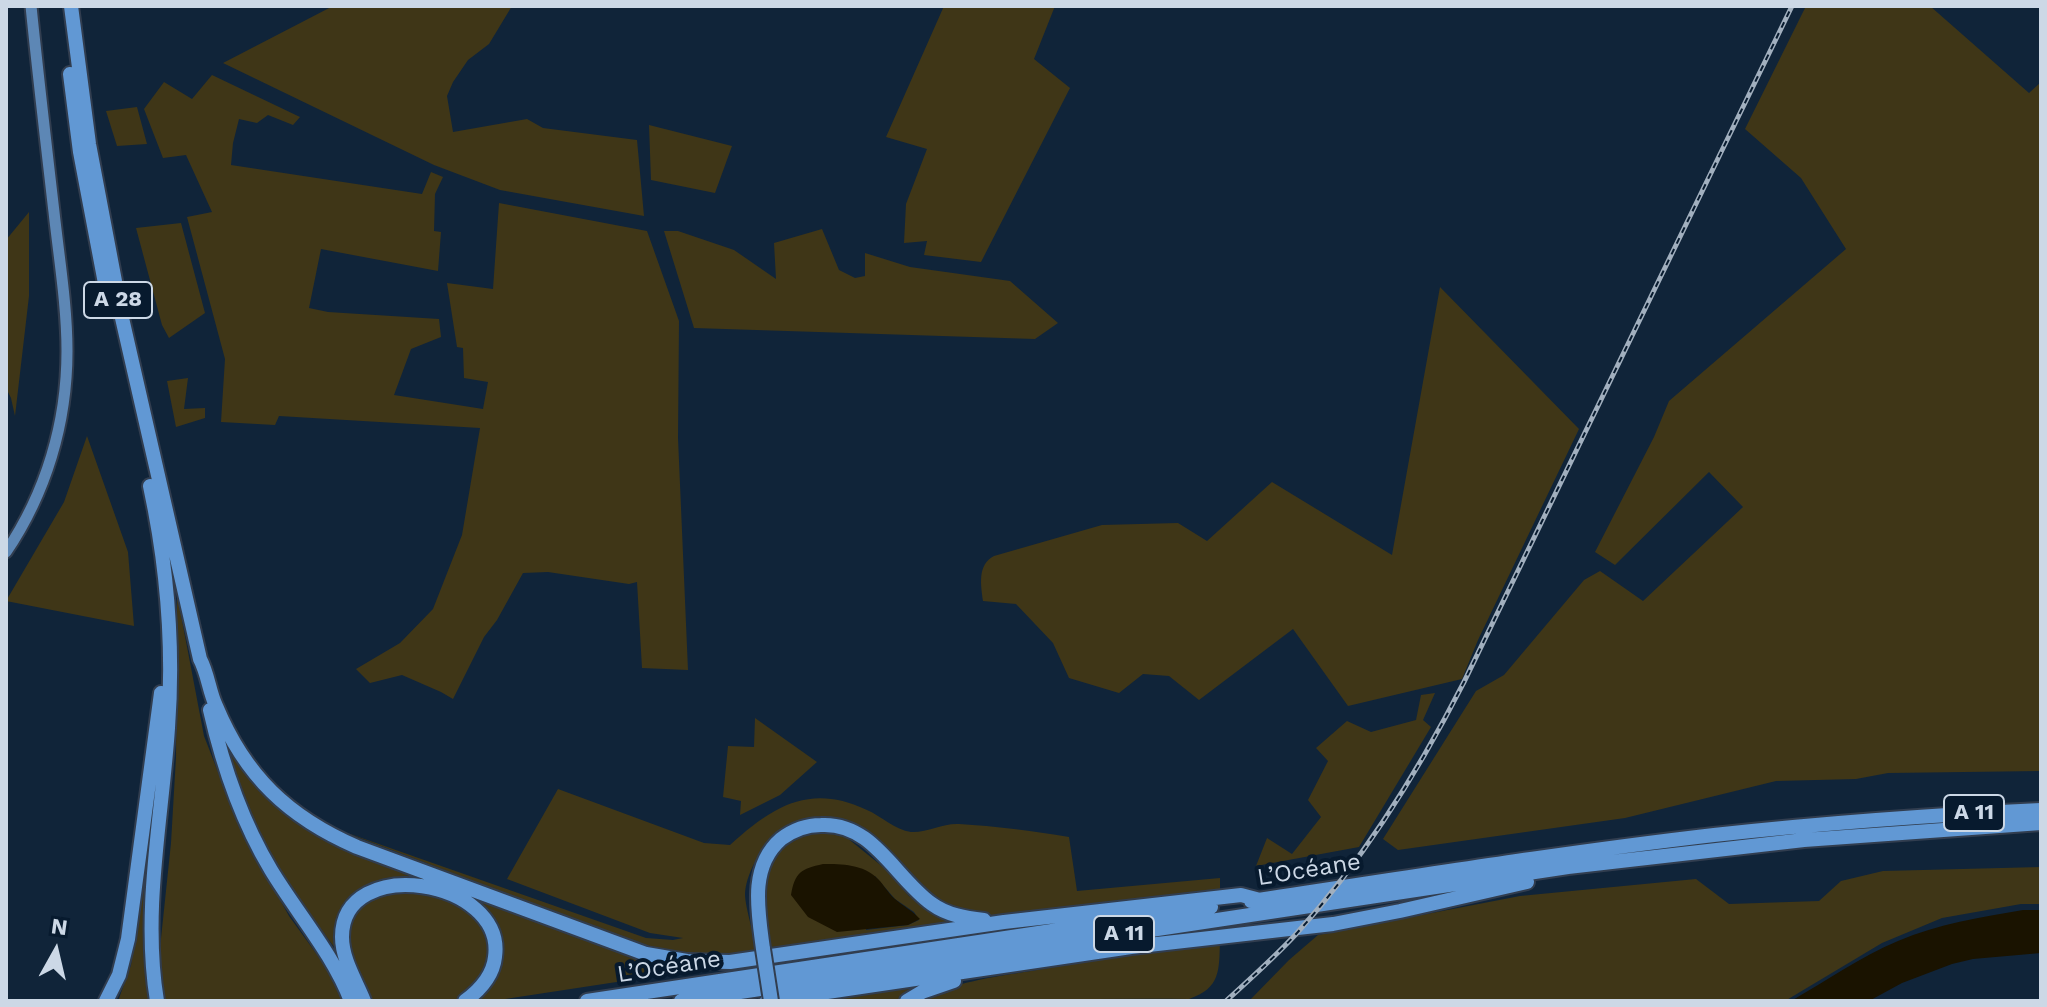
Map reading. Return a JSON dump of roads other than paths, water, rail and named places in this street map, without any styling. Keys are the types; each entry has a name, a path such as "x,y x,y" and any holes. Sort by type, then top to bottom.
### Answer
{"highway":[{"name":"A 28","path":"62,6 83,167 151,490 164,573 170,675 152,929 157,1001"},
{"name":"A 28","path":"71,6 89,144 122,318 216,737 235,798 259,849 341,979 351,1001"},
{"path":"106,1001 119,975 126,948 149,786 161,687 164,573"},
{"path":"200,659 214,702 237,750 266,787 304,819 357,847 628,948 666,959 730,962 1004,922 1241,895 1260,900"},
{"name":"L’Océane","path":"587,1001 1620,847 1909,825 2041,810"},
{"name":"L’Océane","path":"1909,825 2041,823"},
{"path":"1004,922 952,914 935,906 920,895 871,843 847,828 830,824 801,827 788,833 776,843 761,868 757,899 769,1001 1131,947 1333,924 1553,877 1568,867"},
{"name":"L’Océane","path":"681,1001 1568,867 1836,830"},
{"path":"362,1001 343,945 346,918 354,905 372,891 408,885 454,896 473,906 491,928 496,950 493,967 483,985 465,1001"},
{"path":"304,922 311,924 337,959 362,1001"},
{"path":"907,1001 946,983 1043,963 1053,958"}],"main road":[{"path":"6,552 30,511 51,460 64,402 67,364 65,310 31,6"}],"railway":[{"path":"1226,1001 1280,951 1322,904 1368,844 1428,749 1464,682 1792,6"}]}
